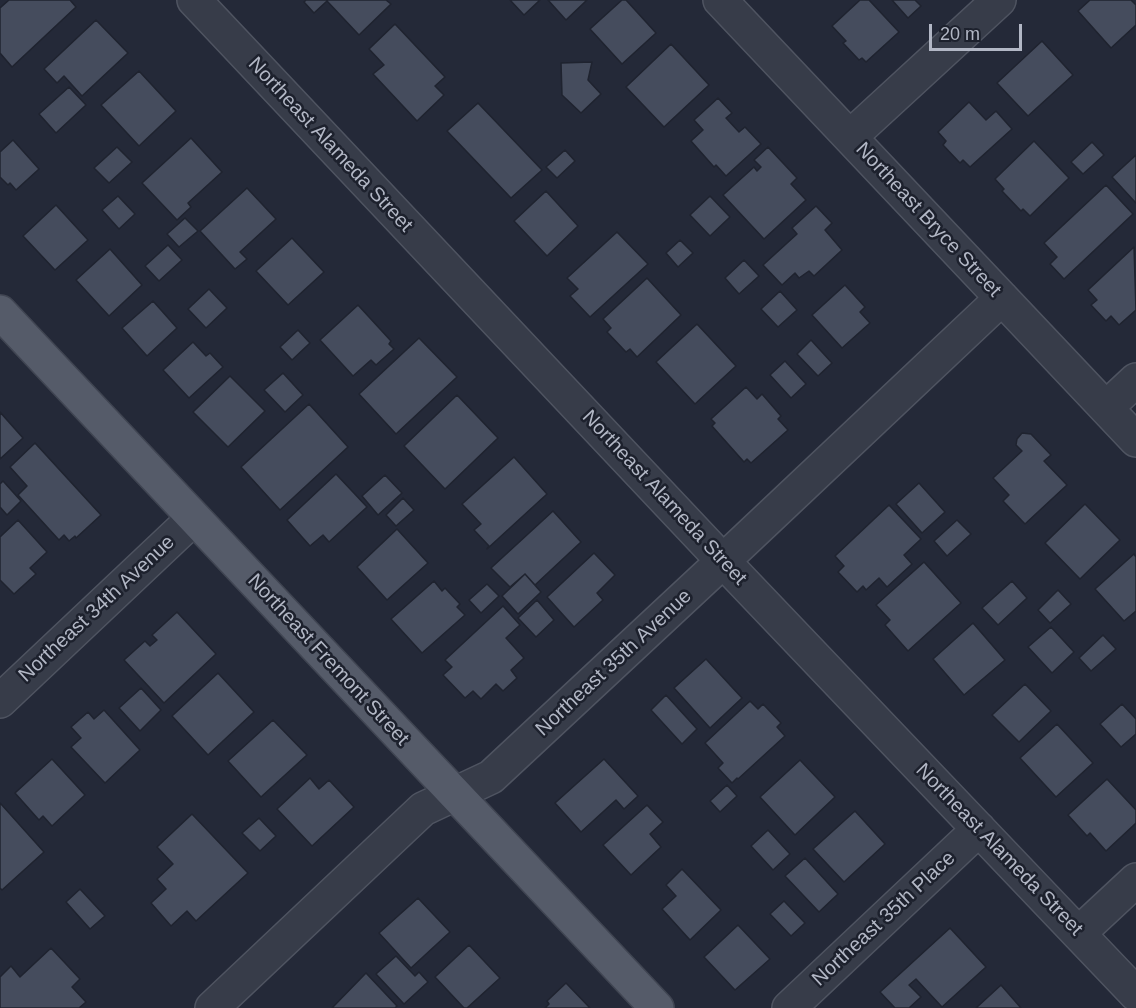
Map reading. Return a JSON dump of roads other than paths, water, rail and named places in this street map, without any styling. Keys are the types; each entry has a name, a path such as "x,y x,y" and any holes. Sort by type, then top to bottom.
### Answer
{"main road":[{"name":"Northeast Fremont Street","path":"0,312 657,1008"}],"street":[{"name":"Northeast Alameda Street","path":"194,0 723,561 1136,994"},
{"name":"Northeast Bryce Street","path":"720,0 1136,440"},
{"path":"850,137 999,0"},
{"name":"Northeast 35th Avenue","path":"212,1008 423,809 491,777 1002,298"},
{"path":"1106,408 1136,380"},
{"name":"Northeast 34th Avenue","path":"0,701 194,518"},
{"name":"Northeast 35th Place","path":"789,1008 979,829"},
{"path":"1078,933 1136,880"}]}
